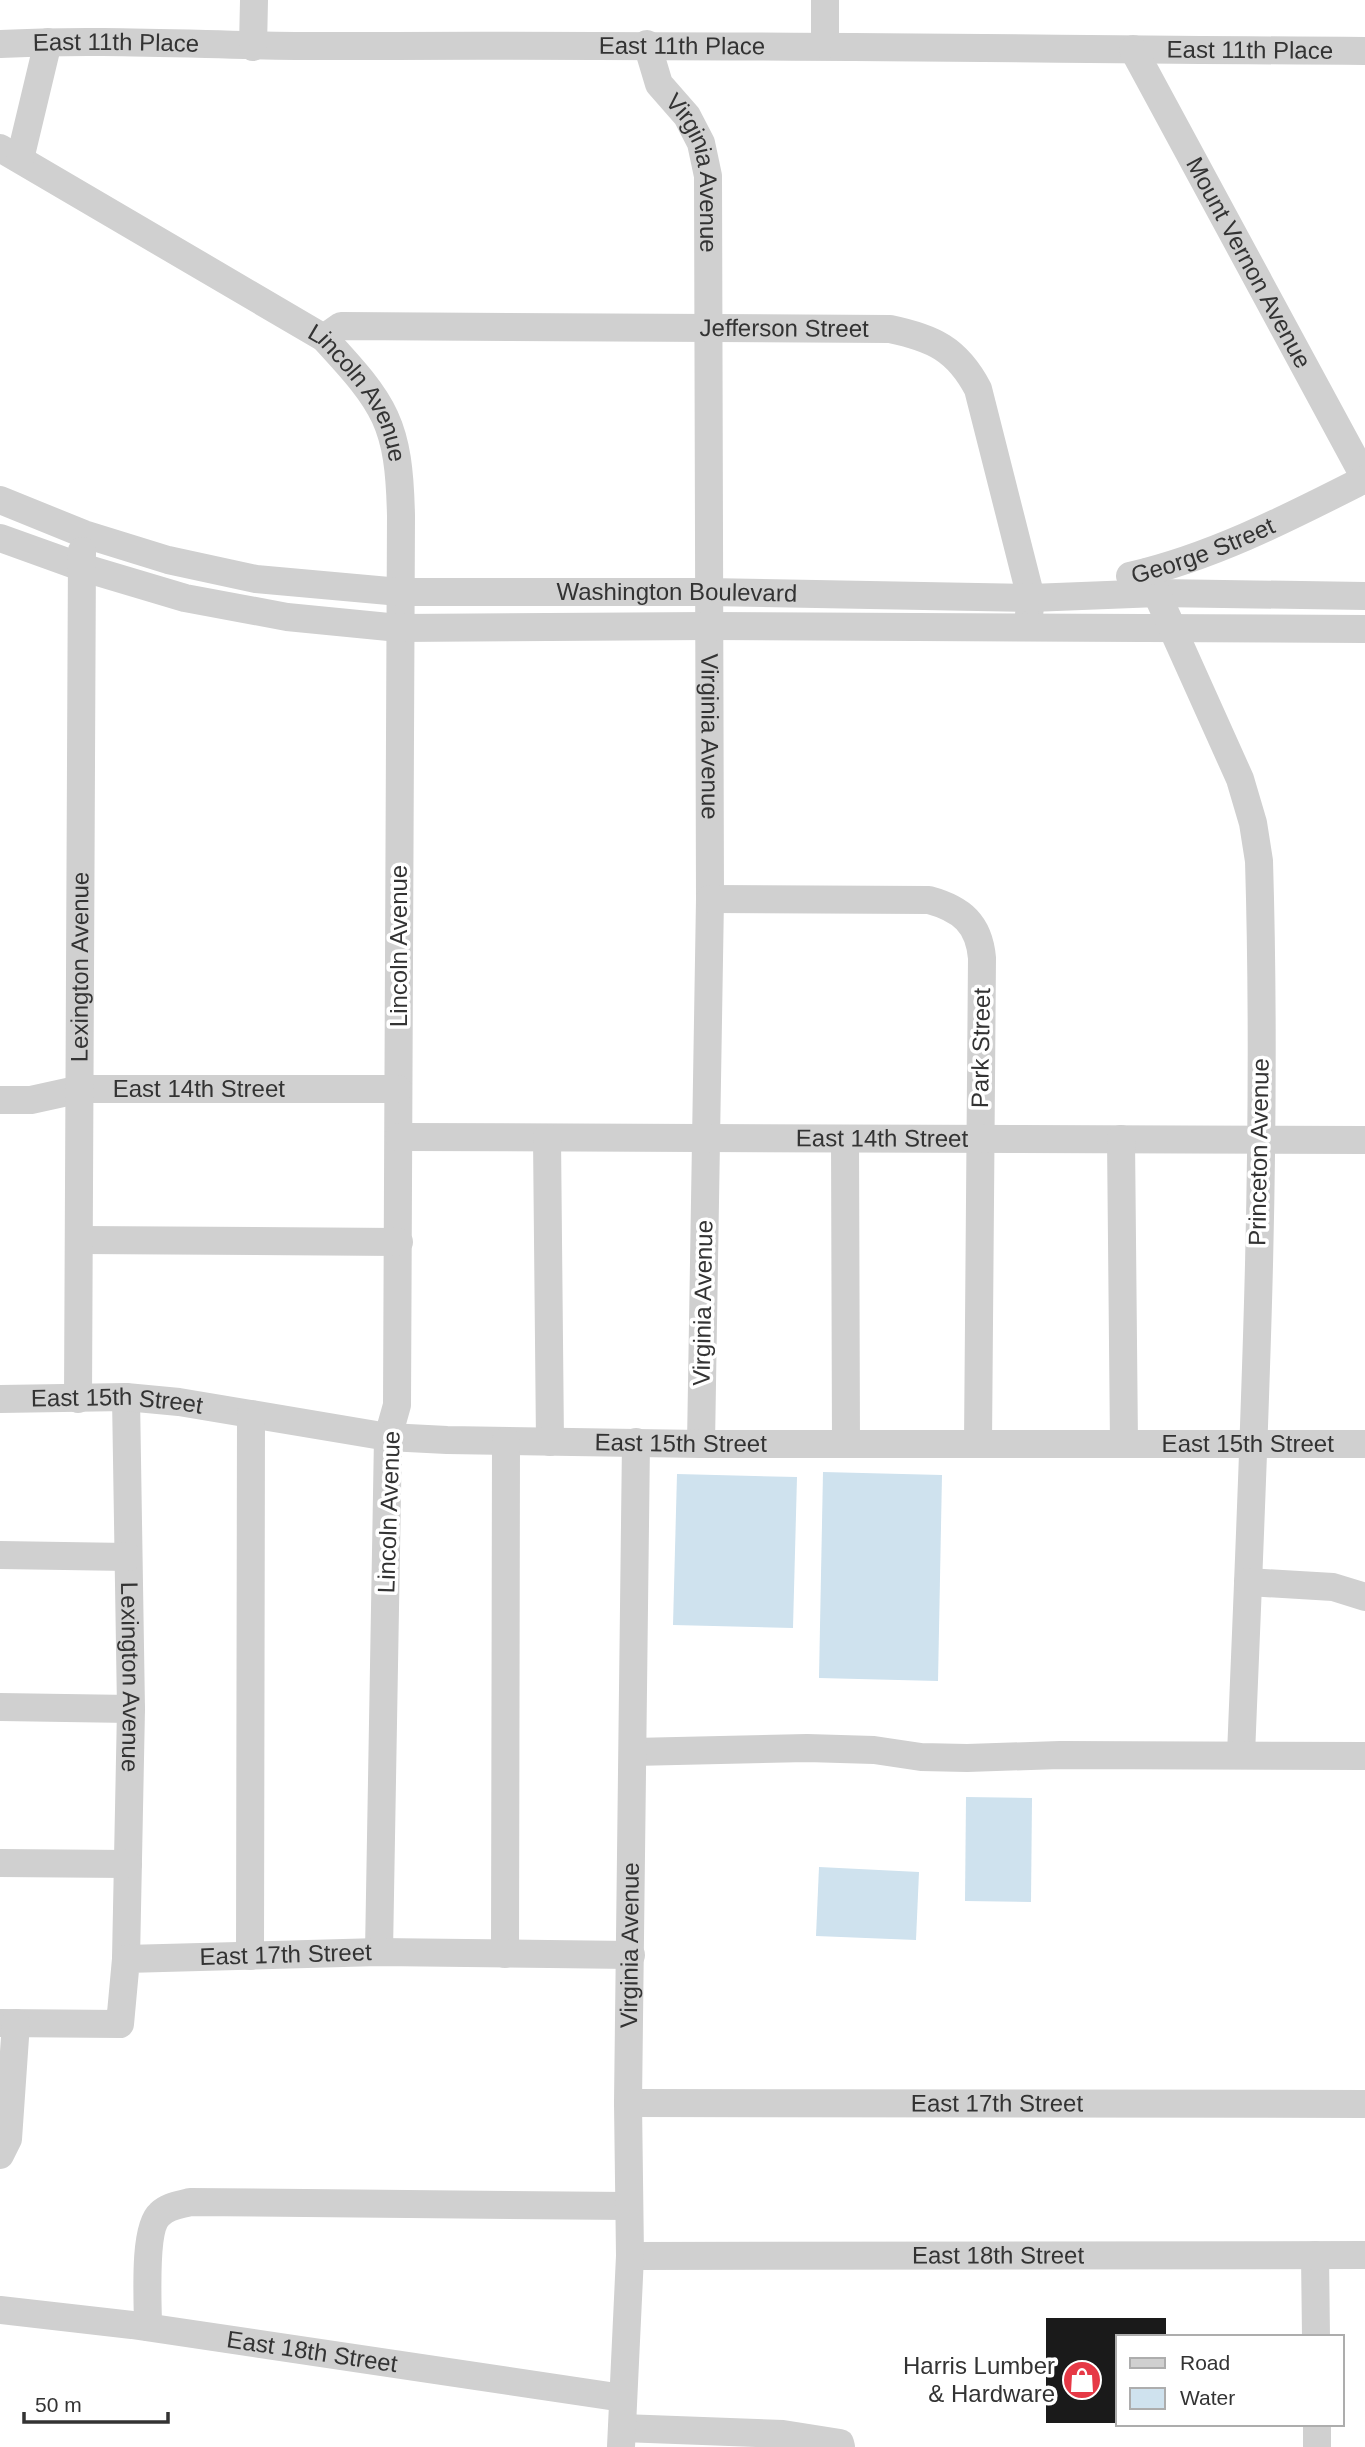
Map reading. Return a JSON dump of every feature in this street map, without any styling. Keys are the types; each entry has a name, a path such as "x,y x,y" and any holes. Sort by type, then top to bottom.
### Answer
{"street":[{"path":"253,47 254,0"},
{"path":"825,0 825,45"},
{"path":"10,153 48,41"},
{"name":"East 11th Place","path":"0,44 48,41 253,47 648,44 1365,51"},
{"name":"Virginia Avenue","path":"648,44 659,83 687,116 701,143 708,176 710,899 701,1444"},
{"name":"Mount Vernon Avenue","path":"1133,49 1365,478"},
{"name":"Lincoln Avenue","path":"10,153 324,338 363,380 381,405 395,438 400,467 399,1242 397,1405 388,1437 379,1952"},
{"name":"Jefferson Street","path":"324,338 341,326 707,327 890,330 917,335 948,349 966,366 978,389 1031,598 1026,628"},
{"name":"George Street","path":"1152,583 1199,555 1289,518 1365,478"},
{"name":"Washington Boulevard","path":"0,500 84,534 168,560 256,579 400,592 708,592 1031,598 1152,583 1365,596"},
{"name":"Lexington Avenue","path":"78,1399 82,1090 81,567 84,534"},
{"name":"Washington Boulevard","path":"0,538 81,567 185,598 287,617 399,628 708,626 1365,629"},
{"name":"Princeton Avenue","path":"1152,583 1240,779 1253,823 1259,861 1260,1140 1253,1444 1241,1755"},
{"name":"Park Street","path":"710,899 929,900 943,904 976,929 982,958 978,1444"},
{"name":"East 14th Street","path":"0,1100 31,1100 82,1090 398,1089"},
{"name":"East 14th Street","path":"399,1137 1365,1140"},
{"path":"547,1138 550,1442"},
{"path":"845,1139 846,1444"},
{"path":"1121,1139 1124,1444"},
{"path":"80,1240 399,1242"},
{"name":"Lexington Avenue","path":"126,1397 131,1709 126,1959"},
{"name":"East 15th Street","path":"0,1399 126,1397 388,1437 506,1441 701,1444 1365,1444"},
{"path":"250,1956 251,1414"},
{"path":"505,1954 506,1441"},
{"name":"Virginia Avenue","path":"621,2437 630,2256 628,2103 636,1442"},
{"path":"0,1555 128,1557"},
{"path":"1248,1582 1333,1587 1365,1597"},
{"path":"0,1707 131,1709"},
{"path":"633,1752 807,1748 874,1750 921,1757 967,1758 1365,1756"},
{"path":"0,1863 128,1864"},
{"name":"East 17th Street","path":"126,1959 379,1952 631,1955"},
{"path":"0,2155 8,2139 8,2023 120,2024 126,1959"},
{"name":"East 17th Street","path":"628,2103 1365,2104"},
{"path":"148,2328 150,2231 157,2215 171,2207 190,2202 629,2206"},
{"path":"1315,2255 1316,2335"},
{"name":"East 18th Street","path":"630,2256 1365,2255"},
{"name":"East 18th Street","path":"0,2310 33,2311 622,2398"},
{"path":"1317,2426 1317,2447"},
{"path":"621,2437 783,2434 840,2442 841,2447"}],"water":[{"path":"823,1472 942,1475 938,1681 819,1678"},
{"path":"677,1474 797,1477 793,1628 673,1625"},
{"path":"966,1797 1032,1798 1031,1902 965,1901"},
{"path":"819,1867 919,1872 916,1940 816,1936"}],"building":[{"name":"Harris Lumber & Hardware","path":"1046,2318 1166,2318 1166,2335 1116,2335 1116,2423 1046,2423"}],"place":[{"name":"Harris Lumber & Hardware","path":"1082,2380"}]}
